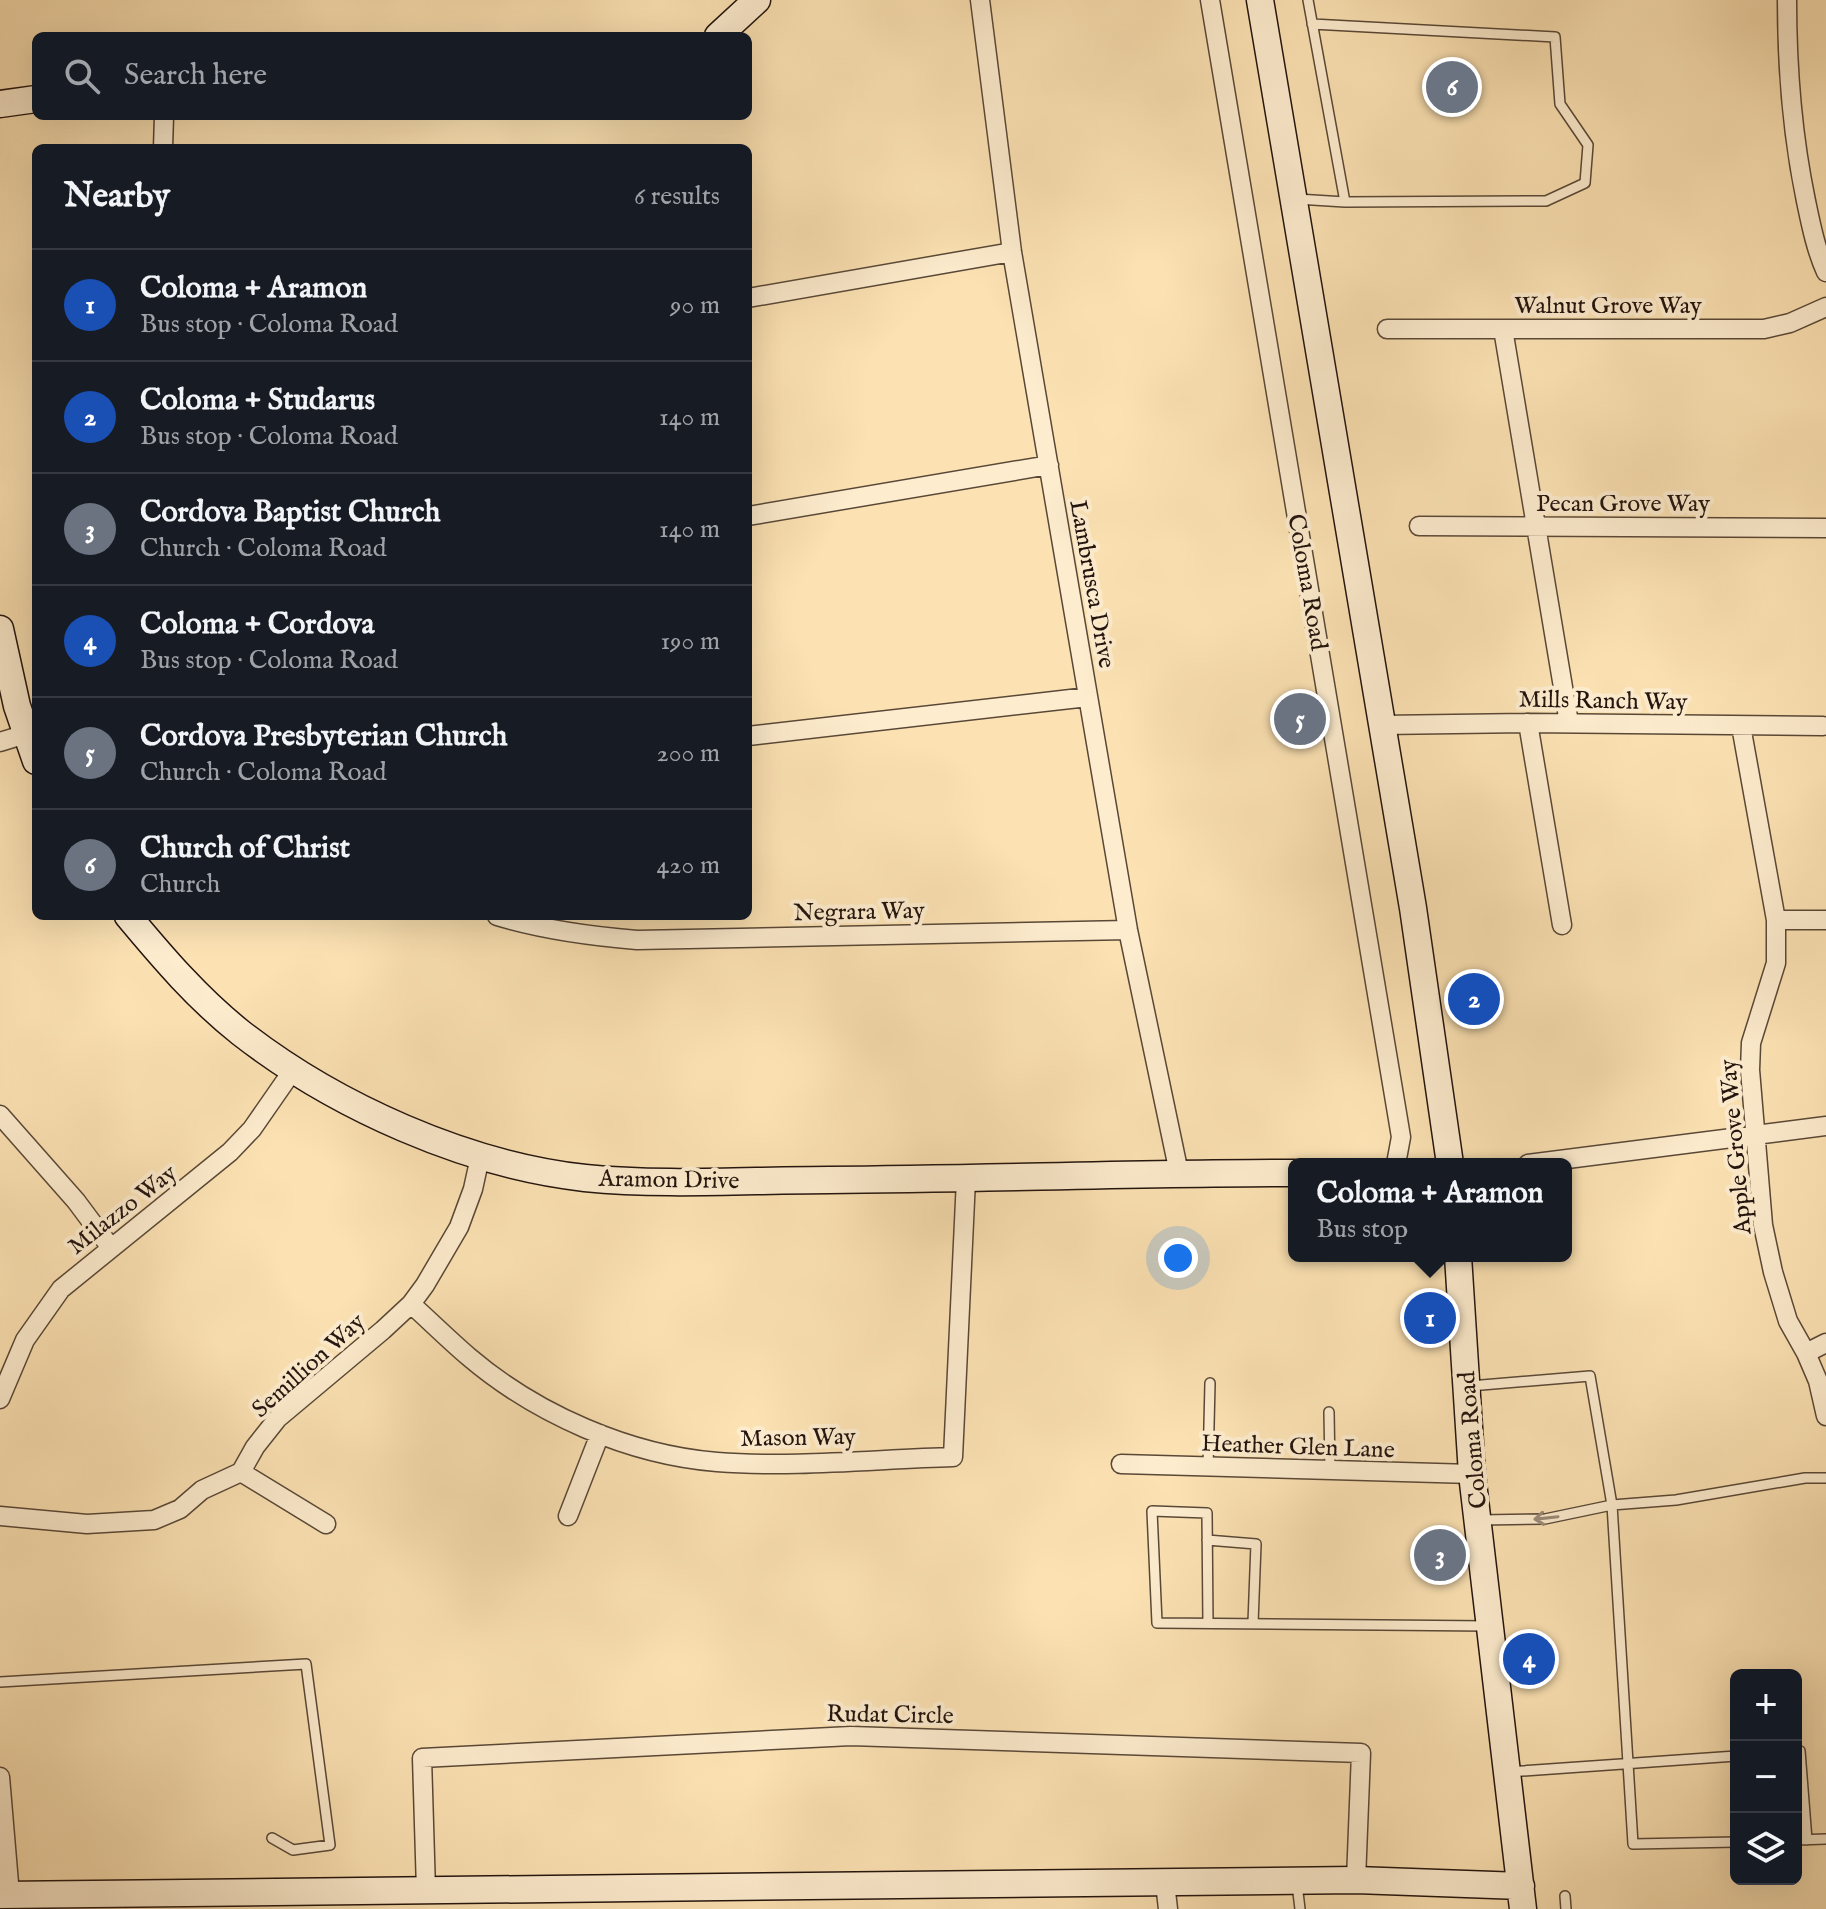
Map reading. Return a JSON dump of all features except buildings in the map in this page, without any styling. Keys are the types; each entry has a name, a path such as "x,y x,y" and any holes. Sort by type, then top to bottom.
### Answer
{"street":[{"path":"722,32 757,0"},
{"name":"Lambrusca Drive","path":"980,0 1012,252 1128,930 1179,1173"},
{"name":"Coloma Road","path":"1210,0 1401,1137 1397,1158"},
{"name":"Coloma Road","path":"1260,0 1430,1010 1449,1158"},
{"path":"1787,0 1791,112 1799,169 1811,226 1826,272"},
{"path":"0,104 32,100"},
{"path":"163,144 164,120"},
{"path":"752,297 1012,252"},
{"name":"Walnut Grove Way","path":"1387,329 1764,329 1790,323 1826,307"},
{"path":"1503,329 1569,723"},
{"path":"752,515 1049,465"},
{"name":"Pecan Grove Way","path":"1419,526 1826,528"},
{"path":"0,629 17,706 31,732 0,742"},
{"path":"752,736 1088,697"},
{"path":"1528,723 1562,925"},
{"name":"Mills Ranch Way","path":"1382,725 1569,723 1823,726"},
{"name":"Apple Grove Way","path":"1741,726 1776,920 1776,963 1751,1043 1750,1070 1763,1225 1788,1321 1818,1381 1826,1416"},
{"name":"Aramon Drive","path":"131,920 176,973 207,1003 241,1033 293,1070 380,1117 480,1157 541,1171 613,1179 966,1179 1288,1173"},
{"name":"Negrara Way","path":"511,920 590,937 637,940 1128,930"},
{"path":"1776,920 1826,920"},
{"name":"Milazzo Way","path":"0,1399 15,1360 42,1313 61,1289 230,1152 272,1104 293,1070"},
{"path":"0,1115 76,1201 111,1248"},
{"path":"1572,1158 1826,1126"},
{"name":"Semillion Way","path":"241,1472 255,1447 278,1418 411,1304 443,1258 459,1227 473,1189 480,1157"},
{"name":"Mason Way","path":"411,1304 471,1359 534,1401 600,1434 670,1455 747,1463 953,1457 966,1179"},
{"name":"Coloma Road","path":"1458,1262 1472,1474 1522,1897"},
{"path":"1806,1353 1826,1343"},
{"path":"568,1516 600,1434"},
{"name":"Heather Glen Lane","path":"1121,1464 1472,1474"},
{"path":"0,1516 87,1524 154,1520 180,1509 202,1490 241,1472 326,1524"},
{"name":"Rudat Circle","path":"426,1890 422,1758 851,1736 1361,1753 1356,1880"},
{"path":"0,1777 5,1895 426,1890 462,1900 1356,1880 1522,1897"},
{"path":"1165,1883 1168,1909"}],"lane":[{"path":"1308,0 1345,202"},
{"path":"1294,199 1345,202 1546,201 1585,183 1588,145 1560,104 1555,37 1312,24"},
{"path":"1467,1386 1590,1376 1612,1505 1633,1844 1730,1842"},
{"path":"1208,1467 1210,1383"},
{"path":"1329,1412 1330,1471"},
{"path":"1478,1520 1545,1519 1612,1505 1676,1500 1805,1478 1826,1478"},
{"path":"1208,1623 1207,1513 1152,1511 1157,1623 1491,1626"},
{"path":"1207,1540 1256,1544 1253,1623"},
{"path":"0,1682 306,1664 330,1845 293,1850 272,1838"},
{"path":"1508,1772 1730,1756"},
{"path":"1802,1776 1807,1840"},
{"path":"1802,1840 1826,1839"},
{"path":"1297,1881 1300,1909"},
{"path":"1565,1896 1566,1909"}],"place":[{"name":"Church of Christ","path":"1452,87"},
{"name":"Cordova Presbyterian Church","path":"1300,719"},
{"name":"Coloma + Studarus","path":"1474,999"},
{"name":"Coloma + Aramon","path":"1430,1318"},
{"name":"Cordova Baptist Church","path":"1440,1555"},
{"name":"Coloma + Cordova","path":"1529,1659"}]}
